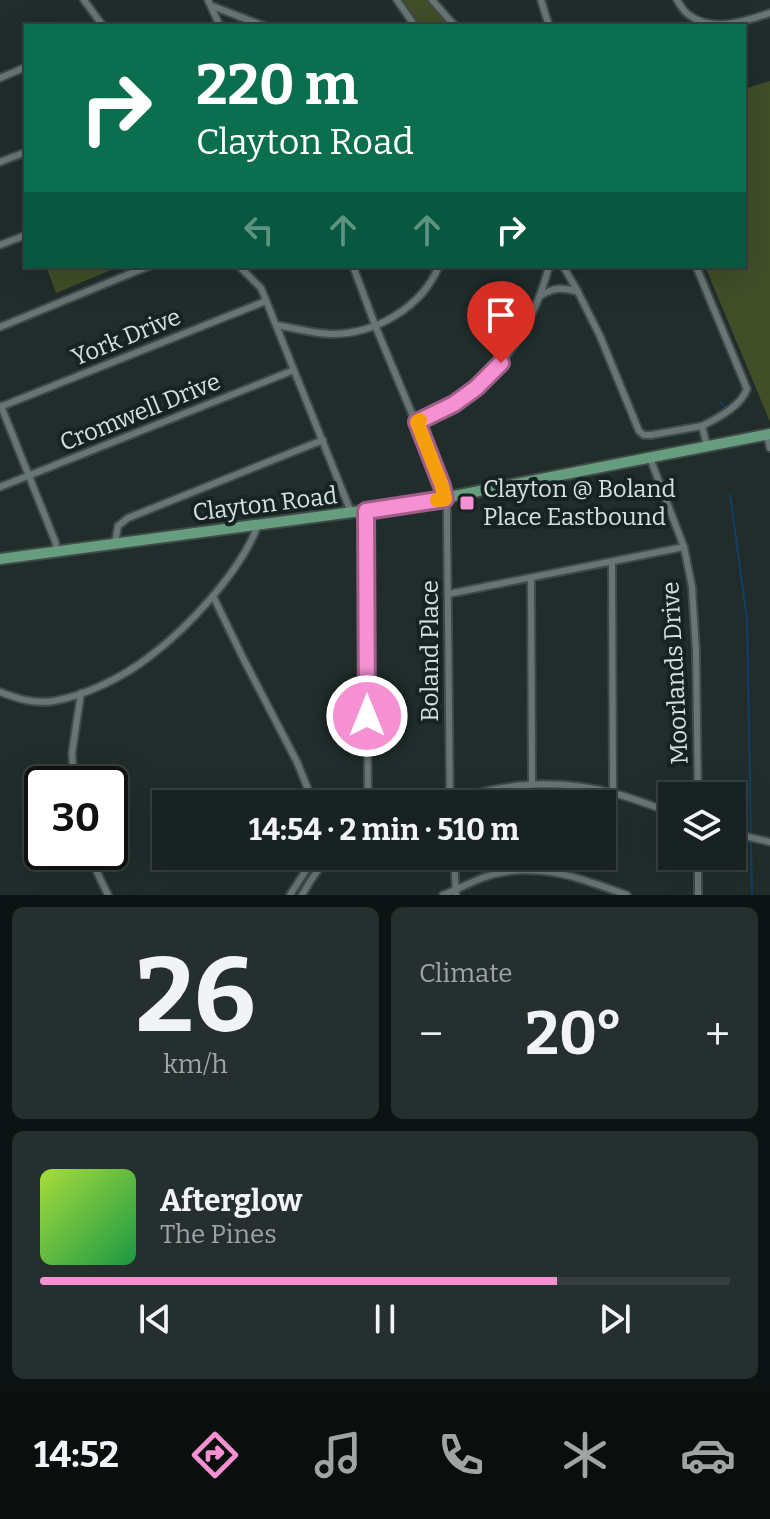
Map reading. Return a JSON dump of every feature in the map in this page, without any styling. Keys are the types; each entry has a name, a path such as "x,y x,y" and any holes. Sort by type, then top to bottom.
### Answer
{"main road":[{"name":"Clayton Road","path":"0,559 445,499 768,435"}],"street":[{"path":"84,0 102,24"},
{"path":"397,0 414,24"},
{"path":"432,0 453,24"},
{"path":"541,0 548,24"},
{"path":"677,0 688,15 715,24"},
{"path":"210,3 219,24"},
{"path":"210,3 259,24"},
{"path":"728,24 770,13"},
{"path":"542,24 546,17"},
{"path":"0,78 24,68"},
{"path":"0,162 24,153"},
{"path":"0,245 24,236"},
{"path":"0,327 144,268"},
{"path":"241,268 257,283 266,301 351,513"},
{"name":"Boland Place","path":"354,268 442,486 447,510 448,790"},
{"path":"276,325 332,334 361,330 410,305 430,283 438,268"},
{"path":"417,422 454,404 476,388 501,363 529,322 548,268"},
{"path":"564,268 600,336 637,428 641,434 651,435 702,426 738,403 746,394 747,389 697,268"},
{"path":"540,296 551,289 579,292"},
{"name":"York Drive","path":"0,406 266,301"},
{"name":"Cromwell Drive","path":"0,487 294,370"},
{"path":"0,406 57,551"},
{"path":"702,426 708,446"},
{"path":"768,435 770,448"},
{"path":"115,543 118,526 128,518 323,440"},
{"name":"Moorlands Drive","path":"650,458 684,547 695,608 698,782"},
{"path":"366,511 368,790"},
{"path":"0,692 30,701 53,701 81,693 149,658 213,596 247,551 258,525"},
{"path":"448,594 684,547"},
{"path":"612,562 613,790"},
{"path":"531,578 532,784"},
{"path":"213,596 308,790"},
{"path":"73,766 81,693"},
{"path":"487,790 532,784 596,790"},
{"path":"616,794 658,808"},
{"path":"746,837 770,842"},
{"path":"96,870 108,895"},
{"path":"290,895 306,870"},
{"path":"302,895 318,870"},
{"path":"455,870 456,892"},
{"path":"443,895 456,892 484,877 530,870 558,872 627,895"},
{"path":"698,870 698,895"}],"green space":[{"path":"402,0 428,0 449,24 420,24"},
{"path":"770,81 770,422 706,268 746,268 746,88"},
{"path":"47,268 116,268 56,293"}],"waterway":[{"path":"720,402 725,407"},
{"path":"730,495 747,619 752,895"}],"slow traffic":[{"path":"420,420 417,422 445,499 437,500"}],"place":[{"name":"Clayton @ Boland Place Eastbound","path":"467,503"}],"route":[{"path":"367,716 366,511 445,499 417,422 454,404 476,388 501,363"}]}
